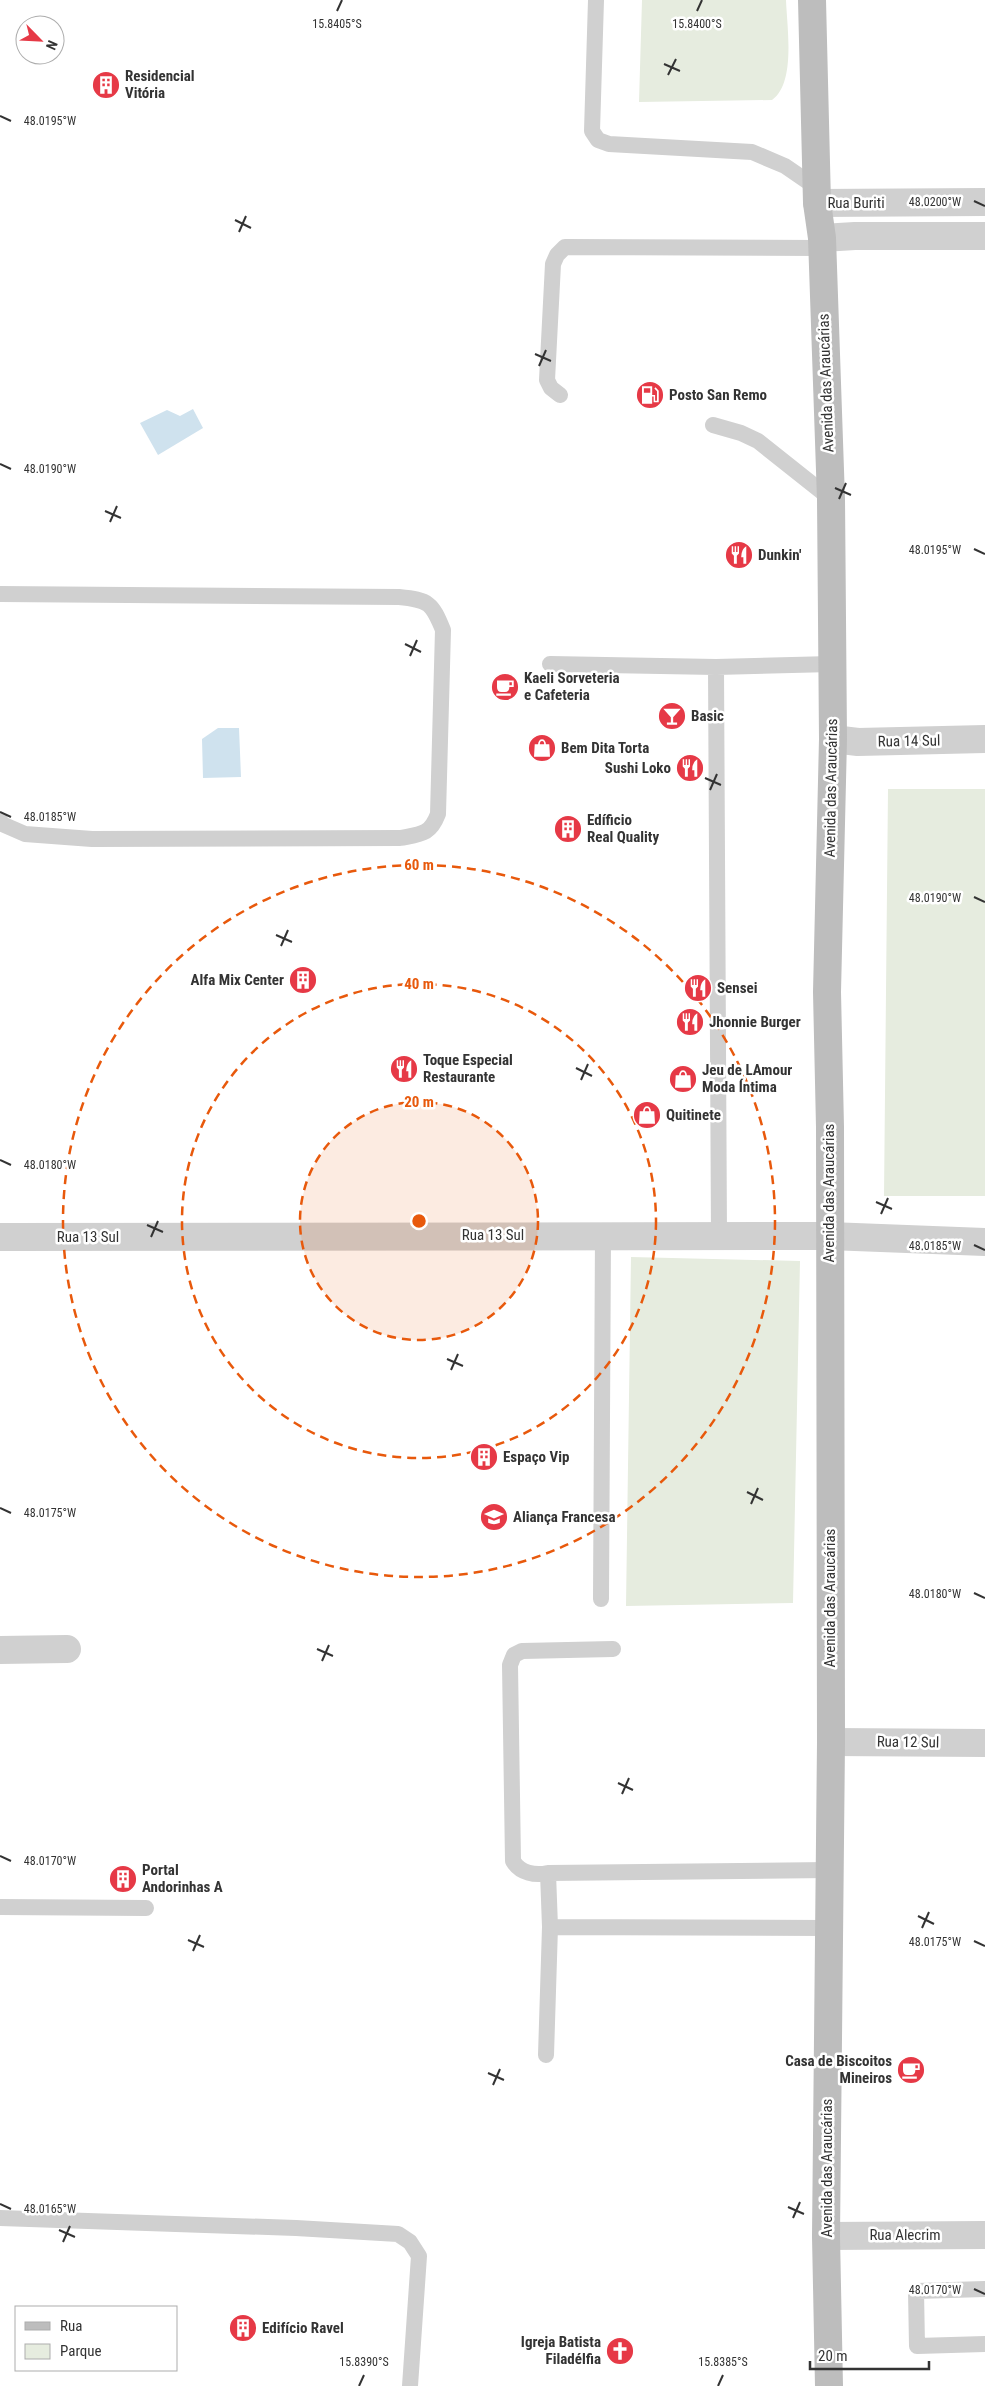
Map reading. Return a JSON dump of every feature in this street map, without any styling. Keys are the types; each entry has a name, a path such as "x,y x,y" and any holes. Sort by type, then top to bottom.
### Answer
{"main road":[{"name":"Avenida das Araucárias","path":"812,0 817,195 821,243 831,499 833,739 827,992 830,1127 831,1742 826,2236 829,2386"}],"street":[{"name":"Rua Buriti","path":"817,195 985,202"},
{"path":"821,243 855,236 985,236"},
{"name":"Rua 14 Sul","path":"833,739 858,742 985,739"},
{"name":"Rua 13 Sul","path":"0,1237 829,1236 985,1242"},
{"path":"0,1650 68,1649"},
{"name":"Rua 12 Sul","path":"831,1742 985,1743"},
{"name":"Rua Alecrim","path":"826,2236 985,2235"}],"lane":[{"path":"596,0 592,131 598,140 609,144 752,152 785,166 817,195"},
{"path":"560,395 551,388 547,380 553,264 557,255 566,247 821,243"},
{"path":"713,425 741,433 758,441 831,499"},
{"path":"0,594 399,597 422,600 434,609 443,630 438,814 433,826 423,834 400,838 92,839 25,834 2,824 0,820"},
{"path":"550,664 716,667 832,664"},
{"path":"716,667 719,1236"},
{"path":"601,1599 604,1235"},
{"path":"613,1649 522,1651 514,1655 510,1665 513,1861 516,1867 537,1875 548,1873 829,1870"},
{"path":"546,2055 550,1927 548,1873"},
{"path":"0,1907 146,1908"},
{"path":"550,1927 829,1928"},
{"path":"0,2218 296,2228 398,2234 410,2242 420,2256 410,2386"},
{"path":"985,2289 916,2291 917,2346 985,2344"}],"green space":[{"path":"642,0 786,0 788,54 787,68 780,92 772,100 639,102"},
{"path":"888,789 985,789 985,1196 884,1196"},
{"path":"631,1257 800,1261 793,1603 626,1606"}],"water":[{"path":"193,409 203,428 158,455 140,423 167,410 180,416"},
{"path":"218,728 239,728 241,777 203,778 202,739"}],"place":[{"name":"Residencial Vitória","path":"106,85"},
{"name":"Posto San Remo","path":"650,395"},
{"name":"Dunkin'","path":"739,555"},
{"name":"Kaeli Sorveteria e Cafeteria","path":"505,687"},
{"name":"Basic","path":"672,716"},
{"name":"Bem Dita Torta","path":"542,748"},
{"name":"Sushi Loko","path":"690,768"},
{"name":"Edíficio Real Quality","path":"568,829"},
{"name":"Alfa Mix Center","path":"303,980"},
{"name":"Sensei","path":"698,988"},
{"name":"Jhonnie Burger","path":"690,1022"},
{"name":"Toque Especial Restaurante","path":"404,1069"},
{"name":"Jeu de LAmour Moda Íntima","path":"683,1079"},
{"name":"Quitinete","path":"647,1115"},
{"name":"Espaço Vip","path":"484,1457"},
{"name":"Aliança Francesa","path":"494,1517"},
{"name":"Portal Andorinhas A","path":"123,1879"},
{"name":"Casa de Biscoitos Mineiros","path":"911,2070"},
{"name":"Edifício Ravel","path":"243,2328"},
{"name":"Igreja Batista Filadélfia","path":"620,2351"}]}
